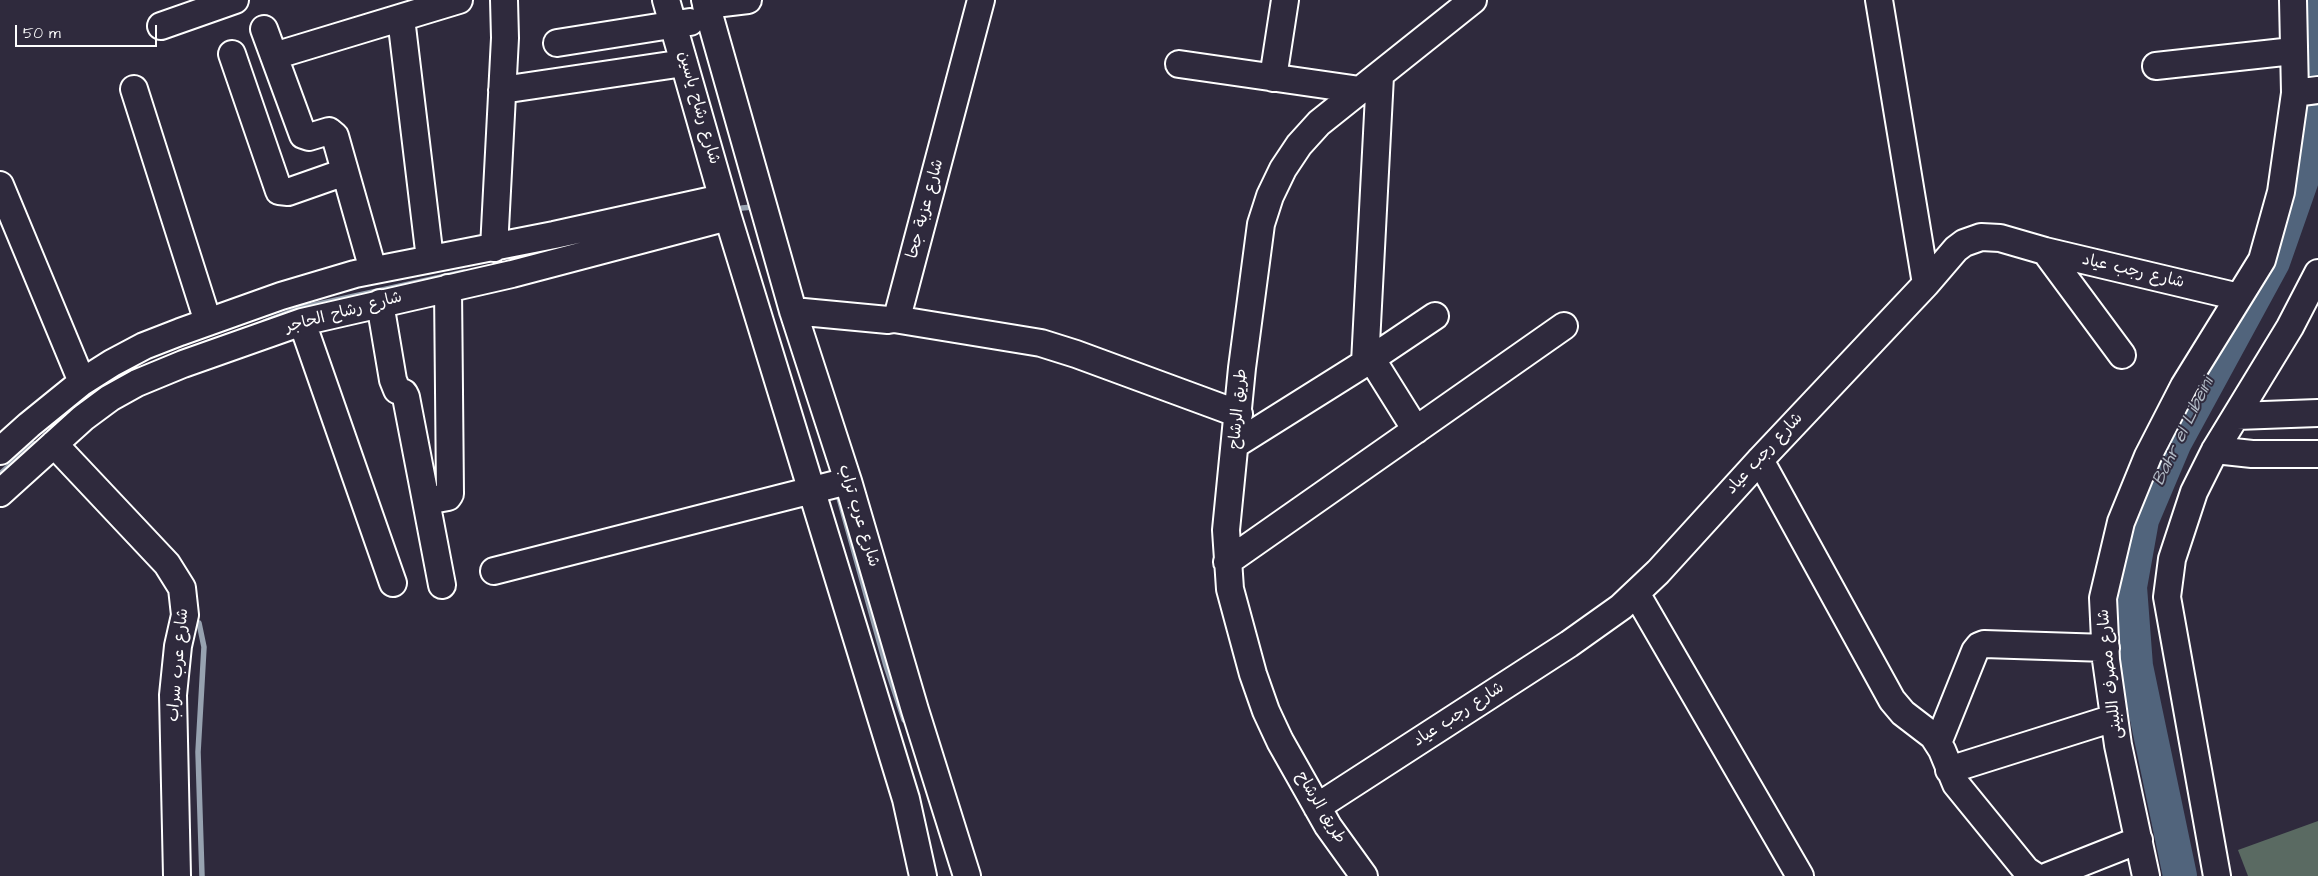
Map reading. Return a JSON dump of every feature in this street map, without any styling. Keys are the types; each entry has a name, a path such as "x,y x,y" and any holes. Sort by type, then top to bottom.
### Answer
{"street":[{"path":"161,26 235,0"},
{"path":"274,56 460,0"},
{"path":"494,248 505,38 504,0"},
{"name":"شارع رشاح ياسين","path":"666,0 697,16 732,161 725,207"},
{"path":"558,43 697,16 748,0"},
{"name":"شارع عزبة جحا","path":"894,319 898,314 981,0"},
{"path":"1273,78 1285,0"},
{"name":"طريق الرشاح","path":"1364,876 1328,826 1280,742 1266,711 1236,615 1227,562 1227,522 1242,368 1261,224 1270,196 1283,170 1299,145 1319,123 1473,0"},
{"path":"1878,0 1926,284"},
{"name":"شارع مصرف اللبينى","path":"2146,876 2118,745 2106,648 2103,598 2121,522 2148,456 2184,386 2262,260 2306,91 2292,51 2293,0"},
{"name":"شارع رشاح ياسين","path":"697,16 684,63 732,161"},
{"path":"401,18 430,259"},
{"path":"264,29 303,135 308,137 329,131 334,133 373,270"},
{"path":"2156,66 2292,51"},
{"path":"232,54 279,191 288,192 346,172"},
{"path":"502,90 684,63"},
{"path":"1178,64 1273,78 1370,83 1368,360 1416,430"},
{"path":"134,89 208,322"},
{"name":"شارع عرب تراب","path":"732,161 793,311 830,485 906,798 922,876"},
{"path":"0,185 82,382"},
{"name":"شارع عرب تراب","path":"725,207 915,710 967,876"},
{"name":"شارع رشاح الحاجر","path":"0,452 29,424 82,382 112,362 144,346 318,284 373,270 430,259 725,207"},
{"name":"شارع رشاح الحاجر","path":"0,493 96,408 137,383 210,354 302,322 512,274 725,207"},
{"name":"شارع رجب عياد","path":"1317,807 1599,624 1636,594 1926,284 1956,248 1972,240 1990,237 2045,252 2239,297"},
{"path":"2045,252 2122,355"},
{"path":"2217,876 2167,597 2172,559 2194,492 2215,450 2290,328 2318,273"},
{"path":"426,500 448,497 450,494 448,288"},
{"path":"380,303 392,380 397,390 404,393 406,397 442,585"},
{"path":"793,311 894,319 1041,343 1239,414"},
{"path":"1236,444 1435,316"},
{"path":"302,322 393,583"},
{"path":"1227,562 1564,326"},
{"path":"2237,416 2318,413"},
{"name":"شارع عرب سراب","path":"54,444 167,564 182,588 185,615 178,646 173,696 177,876"},
{"path":"2215,450 2252,454 2318,454"},
{"path":"0,452 20,474"},
{"path":"1760,460 1892,700 1903,713 1934,736 1956,784 2026,870 2035,876"},
{"path":"494,570 830,485"},
{"path":"1636,594 1800,876"},
{"path":"1938,742 1975,651 1980,646 1984,644 2106,648"},
{"path":"1948,770 2114,718"},
{"path":"2048,876 2139,840"}],"green space":[{"path":"2318,821 2318,876 2248,876 2238,850"}],"waterway":[{"name":"Bahr el Libeini","path":"2180,876 2136,666 2130,587 2142,520 2175,442 2273,262 2306,168 2316,36 2315,0"},
{"path":"742,208 753,207"},
{"path":"264,322 300,308 464,272"},
{"path":"95,393 113,378 136,369"},
{"path":"0,474 34,444"},
{"path":"839,498 886,666 904,720"},
{"path":"199,623 204,647 198,752 202,876"}]}
